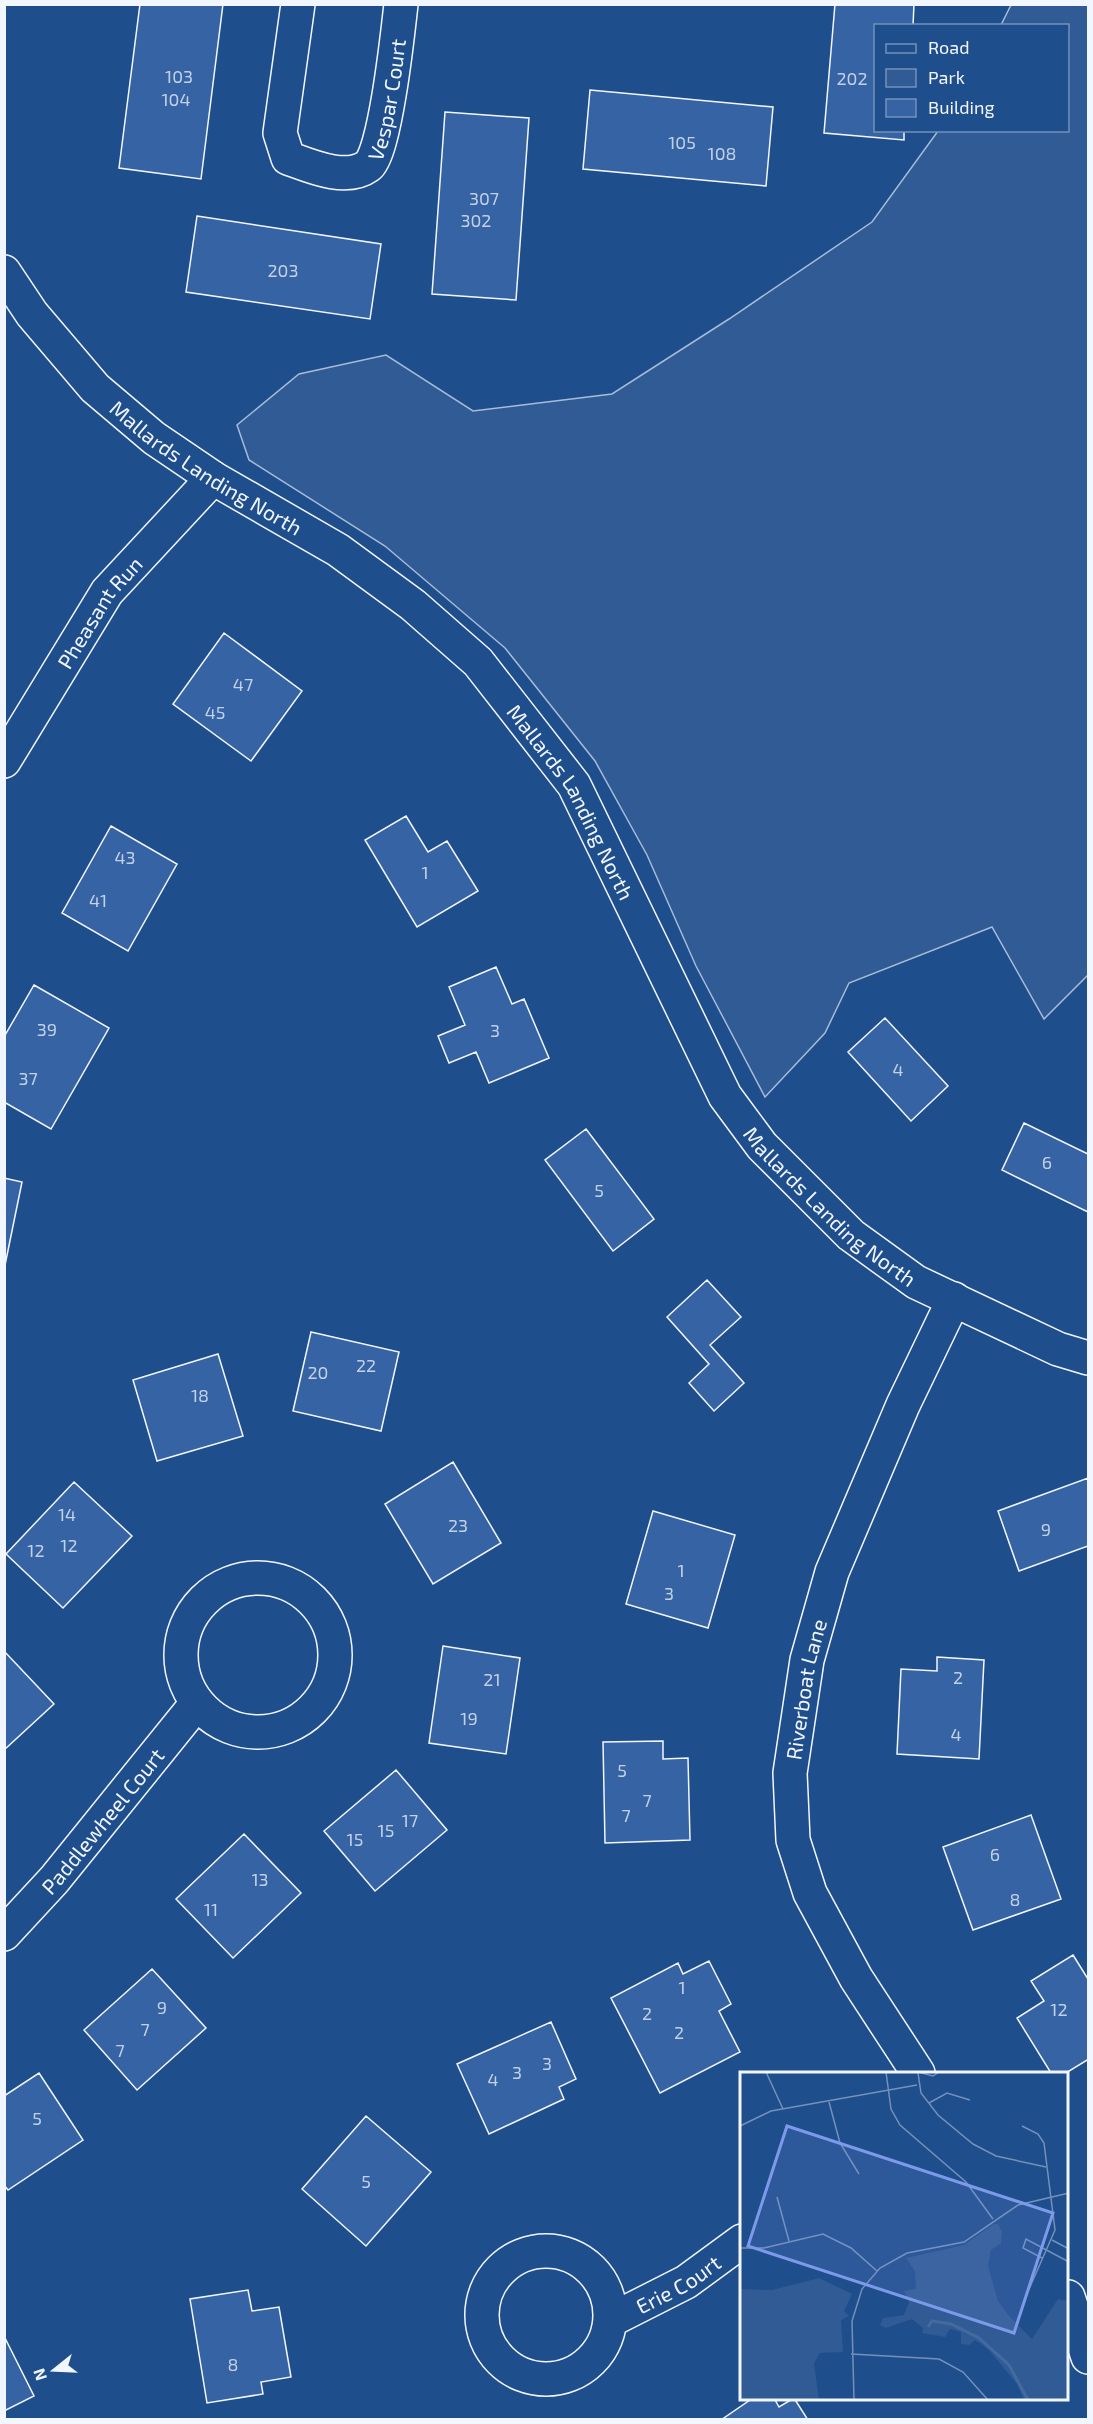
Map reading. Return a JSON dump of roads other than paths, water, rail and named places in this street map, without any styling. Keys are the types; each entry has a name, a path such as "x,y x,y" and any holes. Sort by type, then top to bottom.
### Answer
{"street":[{"name":"Vespar Court","path":"298,4 280,133 288,158 317,169 342,174 367,167 374,158 387,105 401,4"},
{"name":"Mallards Landing North","path":"4,272 32,314 96,388 154,438 213,478 338,550 413,605 478,662 574,785 725,1096 762,1146 851,1235 916,1282 1058,1349 1089,1358"},
{"name":"Pheasant Run","path":"4,761 107,592 213,478"},
{"name":"Riverboat Lane","path":"917,2072 856,1978 810,1893 793,1840 790,1773 807,1660 832,1572 903,1405 954,1299"},
{"path":"261,1577 285,1582 307,1594 324,1614 334,1638 335,1664 328,1689 313,1711 292,1726 267,1733 240,1731 216,1721 197,1703 185,1681 180,1656 184,1632 195,1609 213,1592 236,1580 261,1577"},
{"name":"Paddlewheel Court","path":"4,1934 54,1880 197,1703"},
{"name":"Erie Court","path":"611,2320 686,2282 740,2242"},
{"path":"1069,2300 1089,2357"}]}
